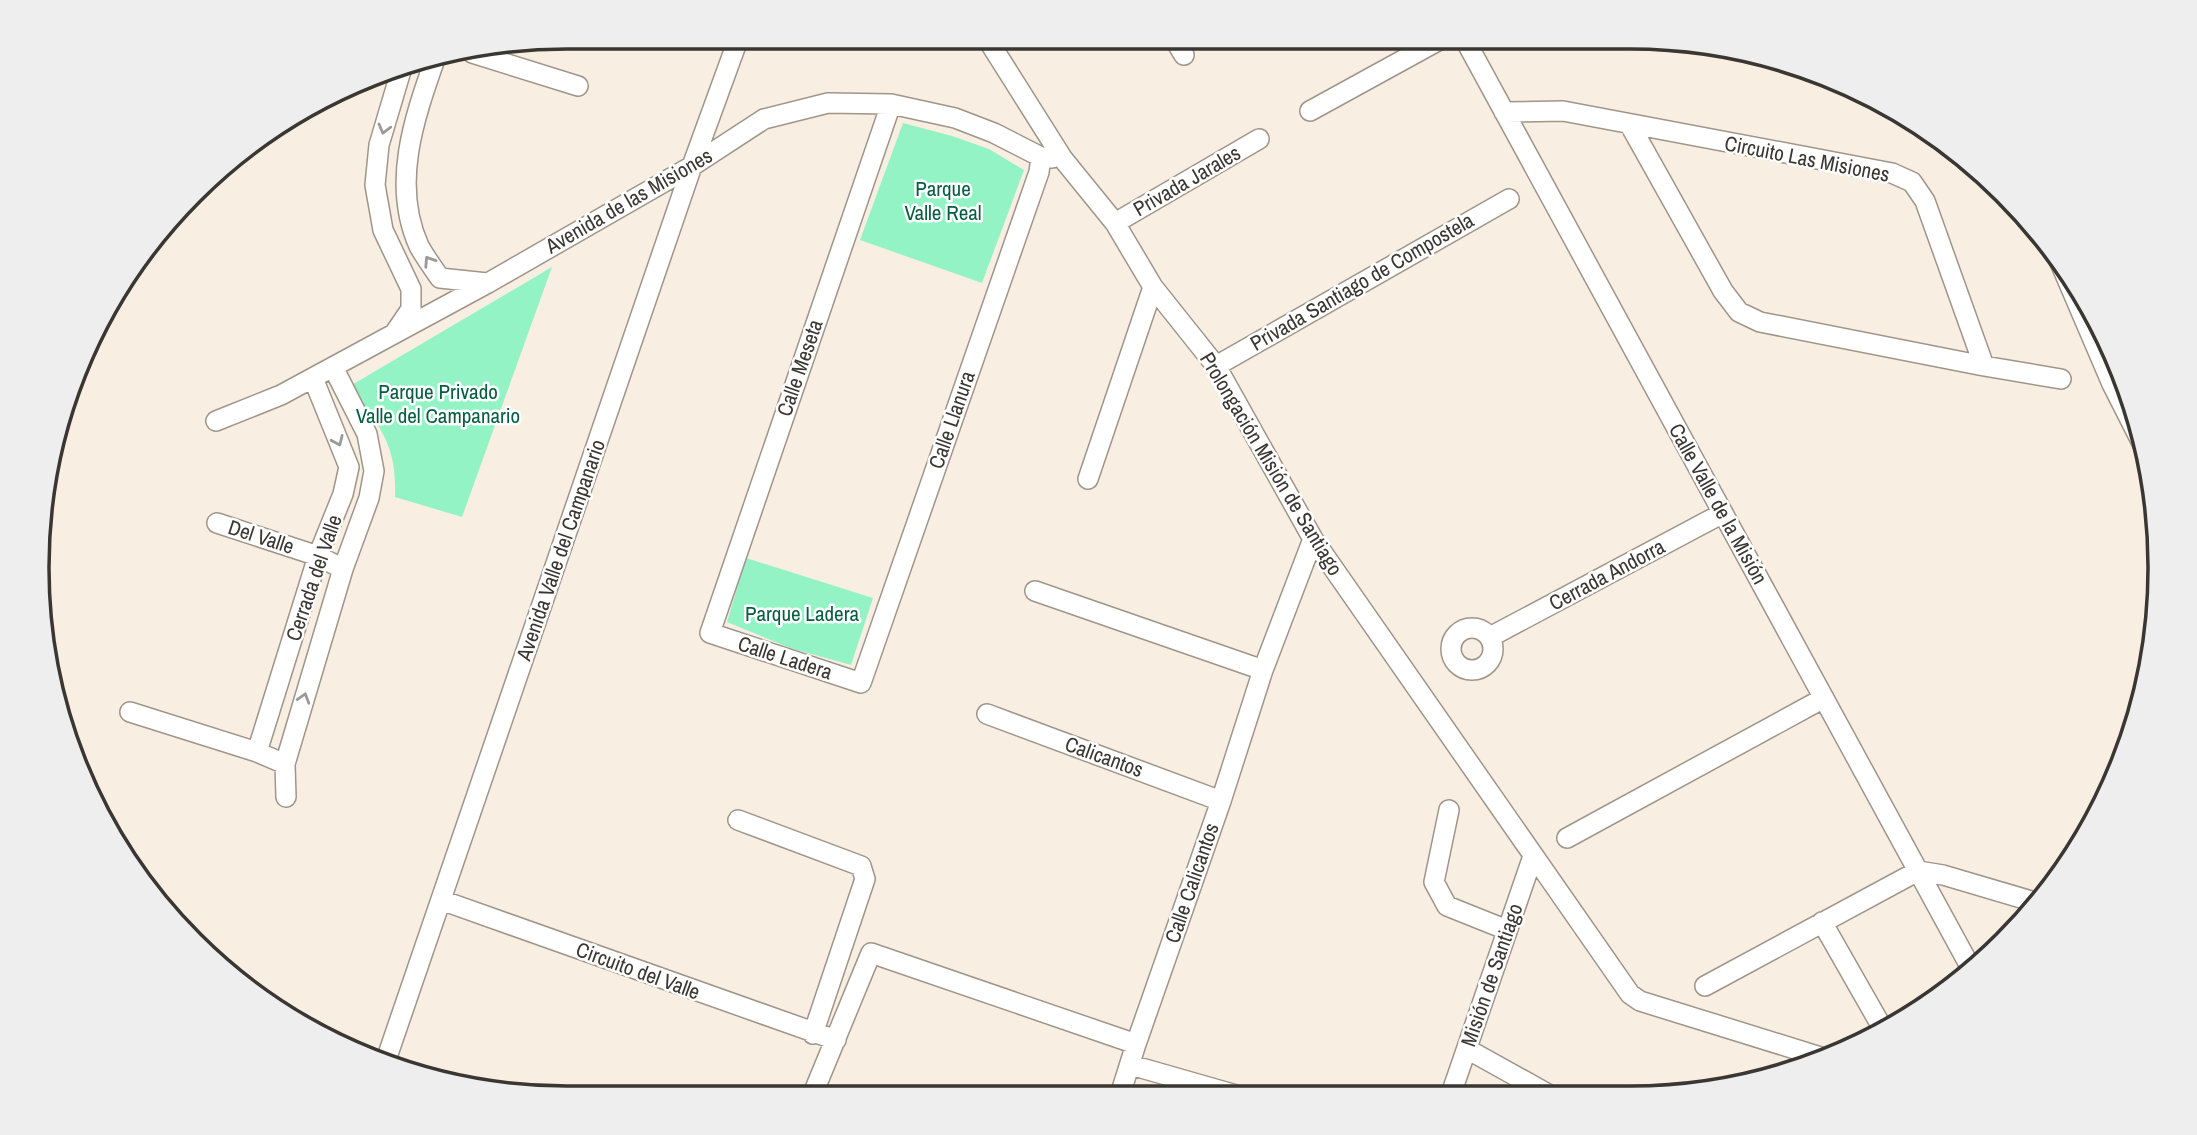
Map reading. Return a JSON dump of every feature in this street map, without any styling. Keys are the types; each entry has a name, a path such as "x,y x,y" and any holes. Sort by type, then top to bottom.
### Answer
{"street":[{"name":"Avenida Valle del Campanario","path":"388,1054 734,49"},
{"name":"Prolongación Misión de Santiago","path":"994,49 1063,159 1115,223 1153,287 1216,366 1313,538 1630,995 1640,1001 1809,1053"},
{"path":"1180,49 1184,55"},
{"path":"1310,111 1423,49"},
{"name":"Calle Valle de la Misión","path":"1470,49 1967,960"},
{"path":"484,56 578,86"},
{"path":"432,67 408,146 405,179 412,227 420,248 440,278 488,283"},
{"path":"394,334 411,309 411,289 385,234 375,185 379,145 399,78"},
{"name":"Circuito Las Misiones","path":"1500,105 1545,101 1563,111 1892,173 1912,182 1925,201 1984,366"},
{"name":"Avenida de las Misiones","path":"216,421 281,395 488,283 692,166 764,119 828,103 891,104 955,118 994,132 1041,157 1063,159"},
{"name":"Calle Meseta","path":"710,633 891,104"},
{"path":"1630,125 1723,291 1739,312 1760,322 2061,379"},
{"name":"Privada Jarales","path":"1115,223 1259,139"},
{"name":"Calle Llanura","path":"861,683 1039,172 1041,157"},
{"name":"Privada Santiago de Compostela","path":"1216,366 1509,199"},
{"path":"385,234 412,227"},
{"path":"1088,479 1153,287"},
{"path":"2081,312 2119,397"},
{"name":"Cerrada del Valle","path":"286,797 285,764 343,569 369,498 374,471 367,434 333,367"},
{"path":"313,378 349,467 374,471"},
{"name":"Cerrada del Valle","path":"257,752 318,556 343,494 349,467"},
{"name":"Cerrada Andorra","path":"1490,638 1723,513"},
{"name":"Del Valle","path":"216,523 318,556 343,569"},
{"name":"Calle Calicantos","path":"1123,1086 1263,670 1313,538"},
{"path":"1035,591 1263,670"},
{"name":"Calle Ladera","path":"710,633 861,683"},
{"path":"1567,838 1824,698"},
{"path":"130,712 257,752 285,764"},
{"name":"Calicantos","path":"988,714 1221,801"},
{"path":"1449,810 1434,882 1447,906 1507,930"},
{"path":"738,820 861,866 865,878 813,1034"},
{"name":"Misión de Santiago","path":"1454,1086 1532,856"},
{"path":"1705,986 1918,870 2027,900"},
{"name":"Circuito del Valle","path":"441,900 836,1041"},
{"path":"1822,922 1879,1022"},
{"path":"816,1086 871,953 1136,1044"},
{"path":"1467,1049 1534,1086"},
{"path":"1131,1065 1204,1086"}],"green space":[{"name":"Parque Valle Real","path":"903,123 989,149 1024,170 982,283 860,240"},
{"name":"Parque Privado Valle del Campanario","path":"552,267 462,517 395,497 390,449 378,425 350,386"},
{"name":"Parque Ladera","path":"746,558 873,598 851,665 790,648 727,622"}]}
